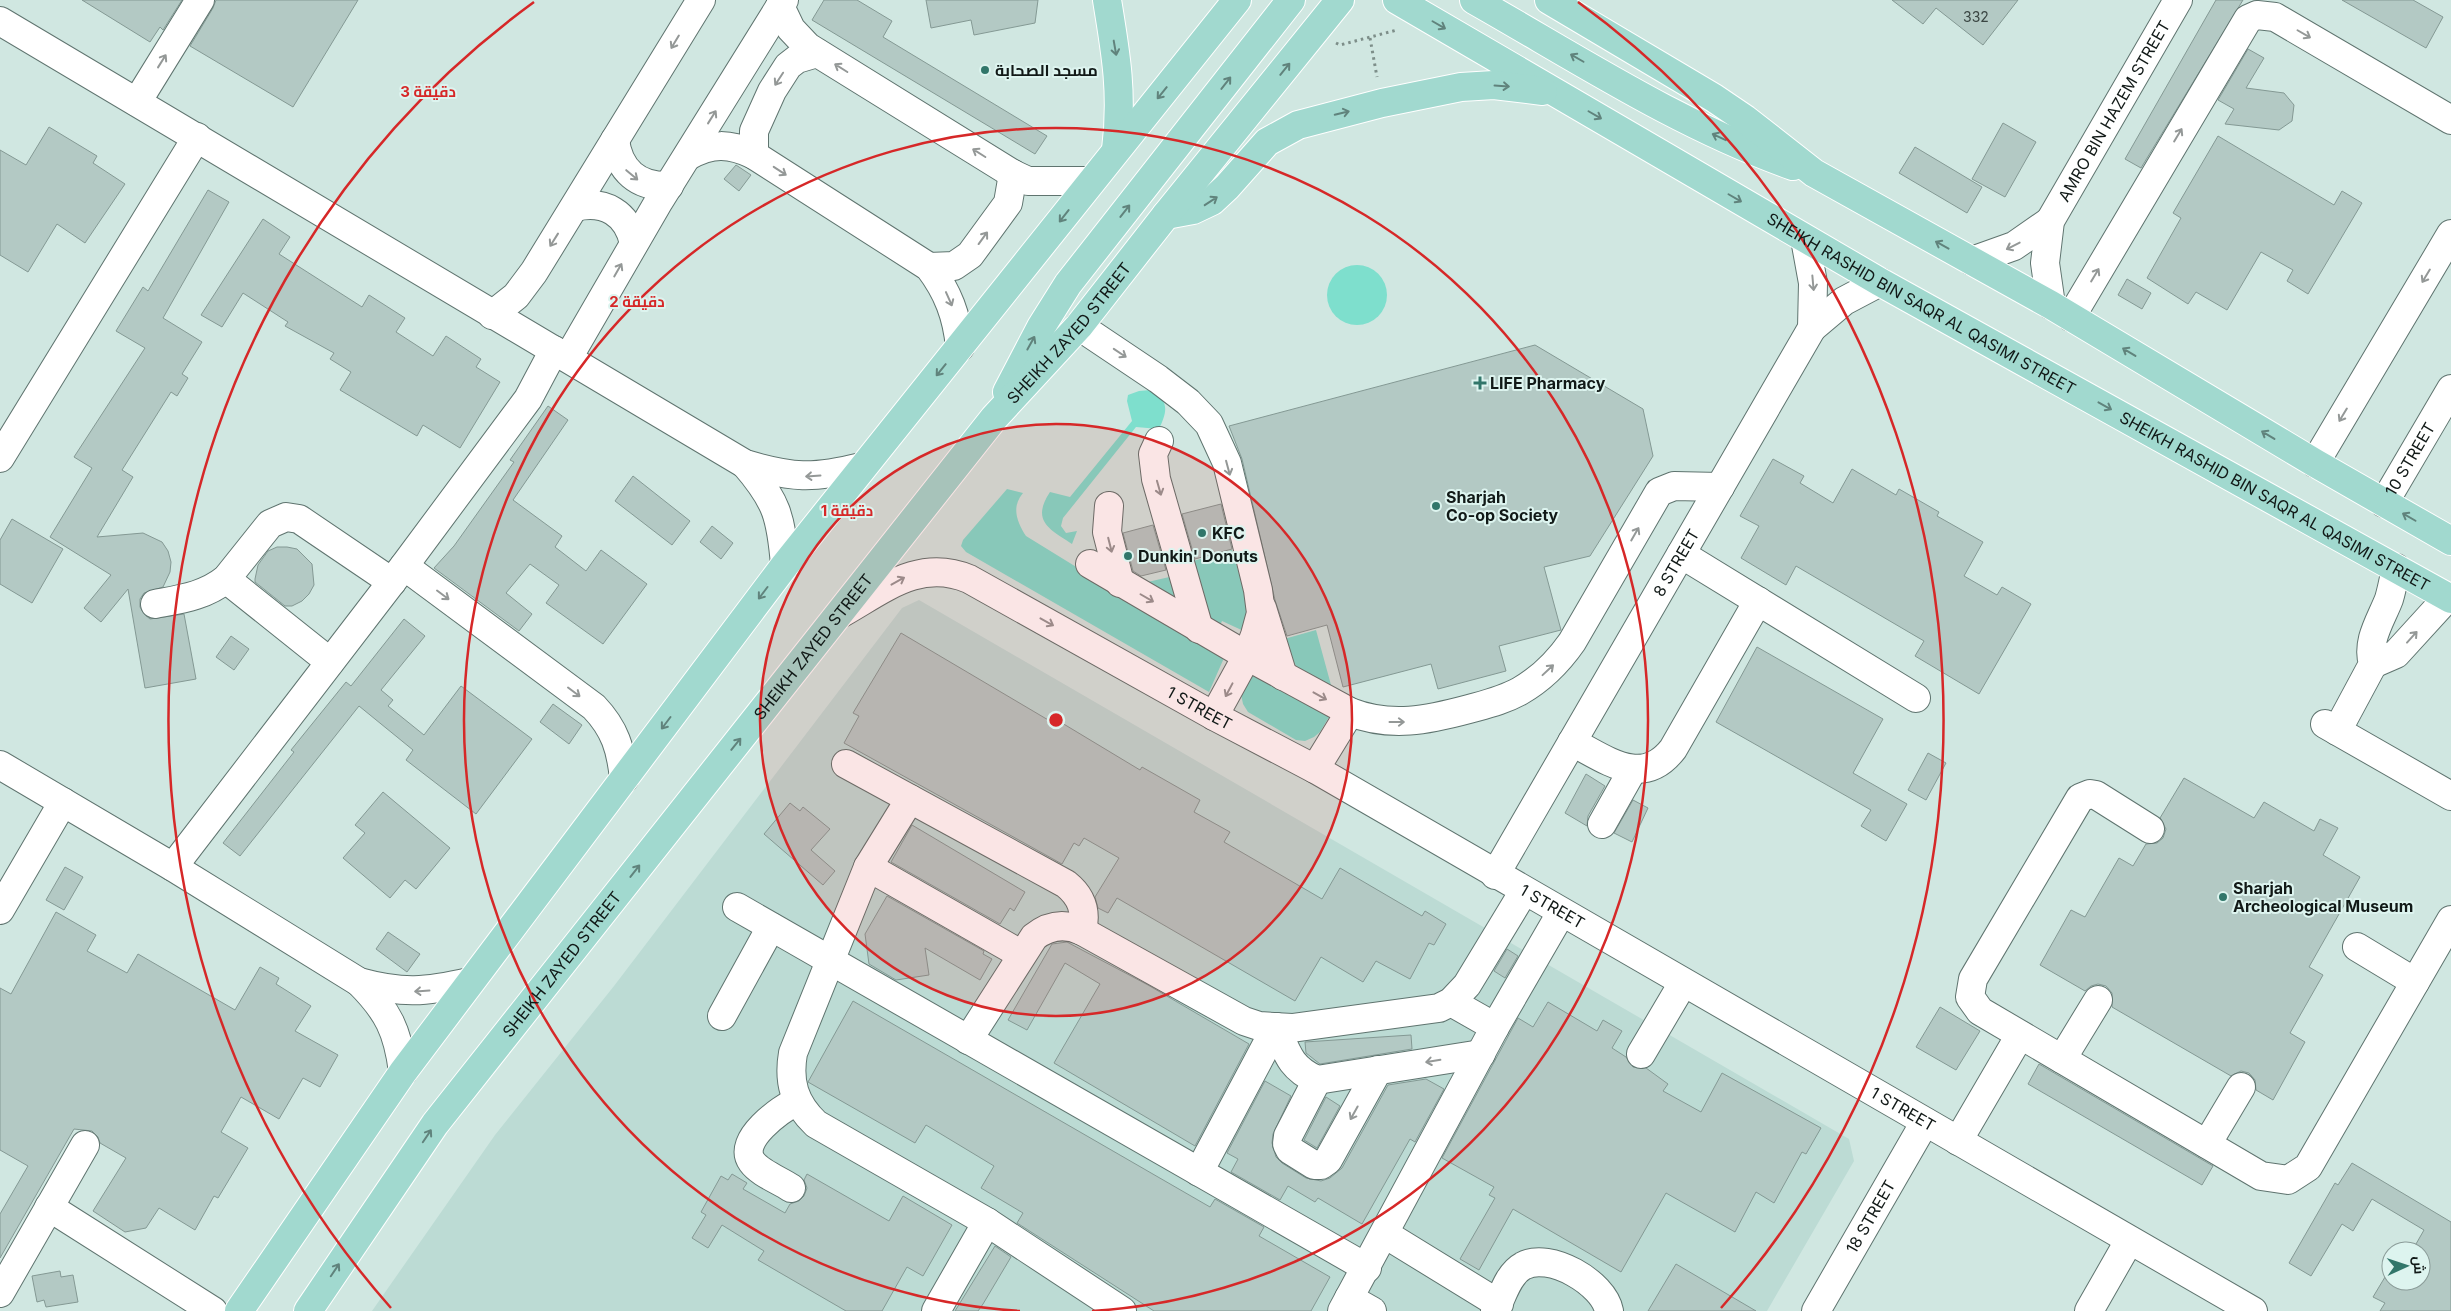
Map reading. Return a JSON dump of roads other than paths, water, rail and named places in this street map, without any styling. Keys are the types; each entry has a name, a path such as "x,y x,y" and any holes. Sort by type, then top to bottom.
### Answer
{"main road":[{"path":"1107,0 1118,68 1120,95 1116,150"},
{"path":"239,1311 403,1072 784,565 1237,0"},
{"path":"994,418 1040,327 1068,284 1291,0"},
{"name":"SHEIKH ZAYED STREET","path":"308,1311 435,1124 994,418 1079,326 1340,0"},
{"name":"SHEIKH RASHID BIN SAQR AL QASIMI STREET","path":"1397,0 1880,282 2450,598"},
{"path":"1474,0 1694,125 1733,143 1814,173 2061,311 2315,463 2451,541"},
{"path":"1549,0 1746,119 1814,173"},
{"path":"1564,0 1585,21"},
{"path":"1166,215 1193,210 1212,201 1227,187 1254,154 1282,132 1314,120 1382,103 1461,87 1486,85 1527,88 1560,94"}],"street":[{"path":"137,102 200,0"},
{"path":"492,315 526,285 701,0"},
{"name":"AMRO BIN HAZEM STREET","path":"2061,311 2045,263 2050,221 2178,0"},
{"path":"782,3 794,34 808,47 1013,174 1028,181 1091,181"},
{"path":"173,867 398,574 561,354 634,243 782,3"},
{"path":"2061,311 2242,26 2248,19 2267,7 2275,17 2451,120"},
{"path":"0,21 745,464 780,474 805,477 861,467"},
{"path":"754,155 754,131 772,91 788,66 797,59 817,53"},
{"path":"0,458 196,137"},
{"path":"615,140 617,154 622,166 632,176 650,185 669,186"},
{"path":"688,156 703,147 721,144 738,147 754,155 929,268 942,285 952,305 958,325 960,347"},
{"path":"929,268 954,266 970,255 1008,203 1013,174"},
{"path":"575,207 588,204 602,205 614,210 624,219 631,230 634,243"},
{"name":"AMRO BIN HAZEM STREET","path":"1972,261 2014,246 2050,221"},
{"path":"2315,463 2451,234"},
{"name":"8 STREET","path":"1495,875 1812,328 1813,283 1805,239"},
{"path":"1812,328 1844,301 1880,282"},
{"path":"1079,326 1182,397 1209,424 1227,463 1261,602 1283,676"},
{"name":"10 STREET","path":"2384,503 2451,389"},
{"path":"1159,441 1153,454 1156,479 1199,629"},
{"path":"745,464 765,487 776,509 782,534 784,565"},
{"path":"1090,564 1199,629 1350,712 1367,719 1388,722 1428,720 1505,699 1521,691 1549,669 1572,642 1659,492 1674,486 1720,488"},
{"path":"1109,506 1107,532 1120,583"},
{"path":"155,604 206,593 226,579 270,524 278,519 293,517 299,519 398,574 594,707 612,729 618,742 624,779"},
{"path":"1681,554 1916,698"},
{"path":"2373,664 2372,640 2389,598 2396,568"},
{"name":"1 STREET","path":"840,614 911,575 931,571 957,574 1000,595 1214,716 1315,770 2252,1311"},
{"path":"226,579 330,662"},
{"path":"2450,598 2396,654 2373,664 2331,727 2451,796"},
{"path":"1572,742 1616,765 1643,769 1660,762 1673,749 1758,601"},
{"path":"1214,716 1247,656 1259,624 1261,602"},
{"path":"1315,770 1350,712"},
{"path":"846,764 1066,884 1078,896 1082,904 1084,922 1082,931"},
{"path":"0,765 173,867 359,982 377,1000 391,1021 400,1045 403,1072"},
{"path":"1602,824 1634,769"},
{"path":"2150,829 2096,795 2084,795 2076,803 1970,988 1970,997 1980,1011 2262,1176 2288,1180 2299,1174 2316,1155 2451,920"},
{"path":"910,799 868,867 793,1053 790,1069 797,1101 805,1114 816,1124 987,1222 1122,1311"},
{"path":"0,910 63,802"},
{"path":"868,867 1010,948"},
{"path":"968,1040 1034,937 1052,927 1073,926 1244,1021 1276,1027 1308,1026 1427,1010 1451,1002 1467,985 1524,891"},
{"path":"737,907 1366,1268"},
{"path":"1355,1307 1366,1268 1495,1028 1561,913"},
{"path":"722,1016 771,927"},
{"path":"2357,947 2416,982"},
{"path":"359,982 406,992 441,989 470,982"},
{"path":"1641,1054 1683,983"},
{"path":"2062,1059 2098,1000"},
{"path":"1451,1002 1495,1028"},
{"path":"1276,1027 1288,1056 1300,1073 1317,1080 1481,1054"},
{"path":"1199,1172 1276,1027"},
{"path":"1958,1141 2020,1035"},
{"path":"1317,1080 1288,1136 1287,1144 1290,1150 1314,1164 1321,1165 1328,1160 1378,1070"},
{"path":"2207,1144 2241,1087"},
{"path":"791,1188 756,1166 748,1154 749,1146 761,1127 784,1108 797,1101"},
{"name":"18 STREET","path":"1816,1311 1925,1122"},
{"path":"0,1293 85,1145"},
{"path":"49,1207 212,1311"},
{"path":"936,1311 987,1222"},
{"path":"1385,1234 1497,1307 1513,1274 1522,1266 1544,1261 1555,1264 1595,1287 1603,1295 1609,1311"},
{"path":"2089,1311 2129,1241"}],"place":[{"name":"مسجد الصحابة","path":"985,70"},
{"name":"LIFE Pharmacy","path":"1480,383"},
{"name":"Sharjah Co-op Society","path":"1436,506"},
{"name":"KFC","path":"1202,533"},
{"name":"Dunkin' Donuts","path":"1128,556"},
{"name":"Sharjah Archeological Museum","path":"2223,897"}]}
